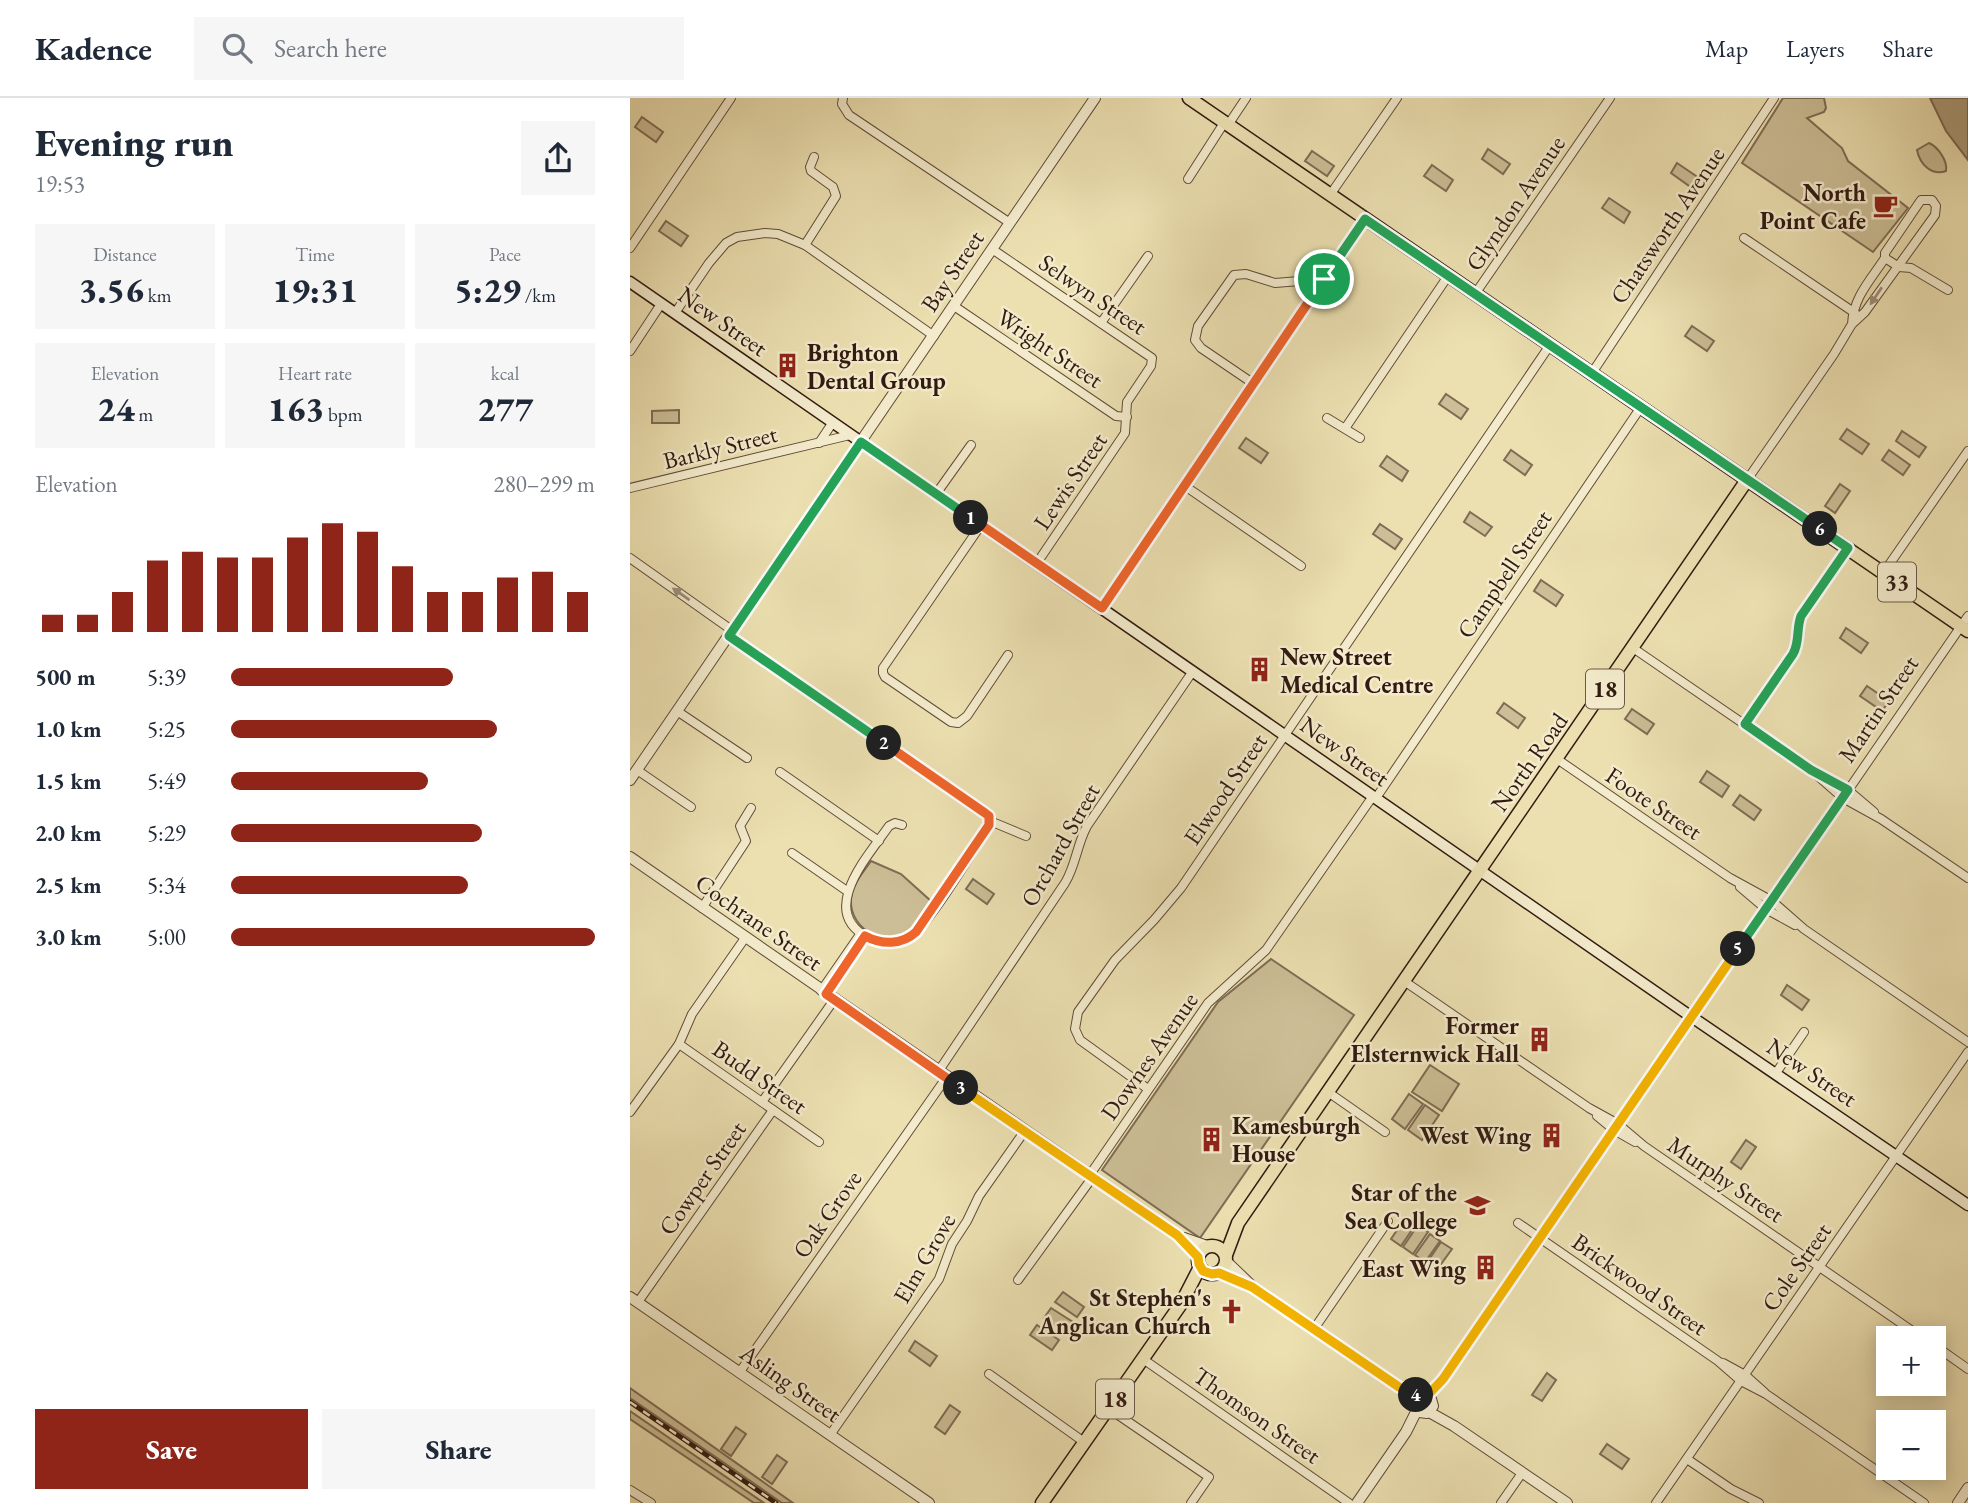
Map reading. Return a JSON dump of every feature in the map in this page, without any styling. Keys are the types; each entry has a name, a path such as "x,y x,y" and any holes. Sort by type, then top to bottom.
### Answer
{"main road":[{"name":"33","path":"1189,98 1747,480 1966,624"},
{"name":"New Street","path":"630,282 1968,1205"},
{"name":"North Road","path":"1227,1258 1238,1223 1747,480"},
{"name":"North Road","path":"1209,1246 1238,1223"},
{"path":"1209,1246 1220,1247 1227,1258"},
{"name":"18","path":"1043,1500 1181,1304 1209,1246"},
{"name":"18","path":"1181,1304 1215,1273 1227,1258"},
{"path":"1199,1262 1215,1273"}],"street":[{"path":"630,248 731,98"},
{"path":"842,98 842,104 849,115 1010,223"},
{"name":"Bay Street","path":"630,780 1095,98"},
{"path":"1188,179 1246,98"},
{"path":"1330,195 1397,98"},
{"name":"Glyndon Avenue","path":"1475,294 1610,98"},
{"name":"Chatsworth Avenue","path":"1591,373 1774,98"},
{"path":"804,245 836,196 833,187 811,172 814,157"},
{"name":"North Road","path":"1747,480 1852,324 1861,317 1893,271 1899,267 1936,212 1932,200 1924,198 1919,203 1885,253 1885,258 1852,311"},
{"path":"1102,608 1365,219"},
{"path":"675,313 716,253 737,237 752,233 778,234 804,245 934,335"},
{"path":"1744,238 1861,317"},
{"name":"Selwyn Street","path":"992,249 1152,358 1151,366 1129,398 1127,417"},
{"path":"1101,323 1147,256"},
{"path":"1885,258 1899,267 1911,268 1948,290"},
{"path":"1254,384 1201,348 1195,340 1198,326 1234,275 1246,274 1275,283 1324,279"},
{"path":"1346,427 1448,276"},
{"path":"630,351 662,304"},
{"name":"Wright Street","path":"954,306 1116,416 1127,417"},
{"path":"1852,311 1852,324"},
{"name":"Elwood Street","path":"1148,1089 1085,1044 1076,1034 1075,1018 1115,960 1181,888 1550,345"},
{"name":"Campbell Street","path":"1374,797 1641,407"},
{"name":"Lewis Street","path":"1037,563 1125,433 1127,417"},
{"path":"1328,418 1360,438"},
{"path":"819,443 833,422"},
{"name":"Barkly Street","path":"630,488 850,435"},
{"path":"936,494 971,445"},
{"path":"1884,572 1968,451"},
{"path":"1185,486 1301,566"},
{"path":"981,525 883,668 885,677 955,723 967,716 1009,655"},
{"path":"1745,724 1793,654 1801,616 1848,548"},
{"path":"630,558 985,813 990,821 1026,836"},
{"name":"Martin Street","path":"1357,1503 1845,794 1966,624"},
{"path":"1633,648 1968,878"},
{"name":"Orchard Street","path":"942,1075 1066,883 1087,826 1193,671"},
{"path":"677,711 747,758"},
{"name":"Foote Street","path":"1557,759 1730,878 1772,901 1804,929 1968,1042"},
{"path":"637,770 691,807"},
{"path":"780,772 879,841"},
{"name":"Downes Avenue","path":"1018,1280 1208,1003 1266,950 1374,797"},
{"path":"702,908 746,841 740,826 751,808"},
{"path":"902,825 889,826 847,891 849,915 863,934 878,942 897,942 916,932 988,828 990,821"},
{"path":"792,853 847,891"},
{"name":"Cochrane Street","path":"630,857 1090,1177 1177,1235 1209,1246"},
{"name":"Foote Street","path":"1730,878 1766,909 1804,929"},
{"name":"Cowper Street","path":"762,1102 863,934"},
{"path":"630,1112 679,1044 692,1014 745,938"},
{"name":"Murphy Street","path":"1404,981 1905,1326"},
{"path":"1776,1073 1804,1032"},
{"name":"Budd Street","path":"679,1044 819,1142"},
{"name":"Cole Street","path":"1656,1503 1968,1052"},
{"name":"Oak Grove","path":"739,1373 942,1075"},
{"path":"1328,1092 1385,1132"},
{"name":"Cowper Street","path":"634,1299 773,1110"},
{"name":"Elm Grove","path":"830,1435 939,1279 952,1244 967,1222 979,1196 1024,1132"},
{"path":"1314,1329 1388,1220"},
{"name":"Brickwood Street","path":"1518,1223 1924,1503"},
{"name":"Cochrane Street","path":"1177,1235 1199,1262"},
{"path":"1227,1258 1252,1287"},
{"path":"1215,1273 1252,1287 1567,1503"},
{"name":"Asling Street","path":"634,1299 929,1503"},
{"path":"1946,1353 1968,1369"},
{"name":"Thomson Street","path":"1143,1359 1349,1503"},
{"path":"989,1374 1084,1442"},
{"path":"1108,1408 1209,1477 1191,1503"},
{"path":"1687,1459 1731,1489 1759,1503"},
{"path":"1501,1503 1522,1473"},
{"path":"1958,1503 1968,1488"},
{"path":"630,1490 650,1503"}],"shaded area":[{"path":"1783,98 1824,98 1824,112 1807,118 1842,148 1848,161 1908,208 1873,252 1742,163"},
{"path":"1930,98 1968,98 1968,160 1946,131"},
{"path":"642,117 663,132 656,142 635,127"},
{"path":"1929,143 1942,155 1946,171 1931,171 1921,160 1917,150"},
{"path":"1488,149 1510,164 1503,174 1482,159"},
{"path":"1312,151 1334,166 1327,176 1305,161"},
{"path":"1677,163 1699,178 1692,188 1671,173"},
{"path":"1432,165 1453,180 1446,191 1424,176"},
{"path":"1609,198 1630,212 1624,223 1602,208"},
{"path":"666,221 688,236 681,246 659,231"},
{"path":"1692,326 1714,341 1707,351 1685,336"},
{"path":"1446,394 1468,409 1461,419 1439,404"},
{"path":"679,410 679,423 652,423 652,411"},
{"path":"1847,429 1869,444 1862,454 1840,439"},
{"path":"1902,431 1926,447 1919,457 1896,441"},
{"path":"1246,438 1268,453 1261,463 1239,448"},
{"path":"1511,450 1532,465 1525,475 1504,460"},
{"path":"1889,450 1910,465 1903,475 1882,460"},
{"path":"1387,456 1408,471 1402,481 1380,466"},
{"path":"1840,484 1850,491 1835,513 1825,506"},
{"path":"1470,512 1492,527 1485,536 1464,522"},
{"path":"1380,524 1402,539 1395,549 1373,534"},
{"path":"1541,580 1563,595 1556,606 1534,591"},
{"path":"1846,628 1868,643 1861,653 1840,638"},
{"path":"1867,686 1889,701 1882,711 1860,696"},
{"path":"1504,703 1525,718 1518,728 1497,713"},
{"path":"1632,709 1654,724 1647,734 1625,719"},
{"path":"1707,771 1729,786 1722,797 1700,782"},
{"path":"1740,795 1761,810 1754,820 1733,805"},
{"path":"871,861 901,874 932,902 918,923 904,934 883,937 873,934 857,921 852,911 853,888"},
{"path":"973,879 994,894 987,904 966,889"},
{"path":"1271,959 1354,1015 1200,1238 1102,1170 1218,1002"},
{"path":"1787,985 1809,1000 1802,1010 1781,995"},
{"path":"1430,1065 1459,1084 1442,1111 1412,1092"},
{"path":"1409,1094 1423,1104 1405,1129 1392,1119"},
{"path":"1425,1105 1439,1115 1422,1140 1408,1130"},
{"path":"1746,1140 1756,1147 1741,1169 1731,1162"},
{"path":"1406,1217 1416,1224 1401,1246 1391,1239"},
{"path":"1418,1225 1428,1232 1413,1254 1403,1247"},
{"path":"1430,1234 1440,1241 1425,1262 1415,1255"},
{"path":"1441,1242 1452,1249 1436,1271 1426,1264"},
{"path":"1063,1292 1084,1307 1077,1317 1055,1302"},
{"path":"1051,1308 1073,1322 1066,1333 1044,1318"},
{"path":"1037,1325 1059,1340 1052,1350 1030,1335"},
{"path":"915,1341 937,1356 930,1366 909,1351"},
{"path":"1547,1373 1556,1380 1542,1401 1532,1395"},
{"path":"630,1388 793,1503 782,1503 630,1398"},
{"path":"950,1405 960,1412 945,1434 935,1427"},
{"path":"630,1411 764,1503 754,1503 630,1419"},
{"path":"736,1427 746,1434 731,1456 721,1449"},
{"path":"1607,1444 1629,1459 1622,1469 1600,1454"},
{"path":"777,1455 787,1462 772,1484 762,1477"}],"railway":[{"path":"630,1402 776,1503"}],"place":[{"name":"North Point Cafe","path":"1886,206"},
{"name":"Brighton Dental Group","path":"787,366"},
{"name":"New Street Medical Centre","path":"1260,670"},
{"name":"Former Elsternwick Hall","path":"1539,1039"},
{"name":"West Wing","path":"1551,1135"},
{"name":"Kamesburgh House","path":"1212,1139"},
{"name":"Star of the Sea College","path":"1477,1206"},
{"name":"East Wing","path":"1486,1268"},
{"name":"St Stephen's Anglican Church","path":"1231,1311"}],"route":[{"path":"1365,219 1848,548 1801,616 1793,654 1745,724 1811,770 1848,790 1443,1379 1427,1396 1420,1397 1399,1387 1252,1287 1219,1273 1203,1271 1198,1257 1177,1235 826,994 865,936 878,942 897,942 911,937 921,927 988,828 989,816 729,636 861,442 1102,608 1324,279 1365,219"}]}
